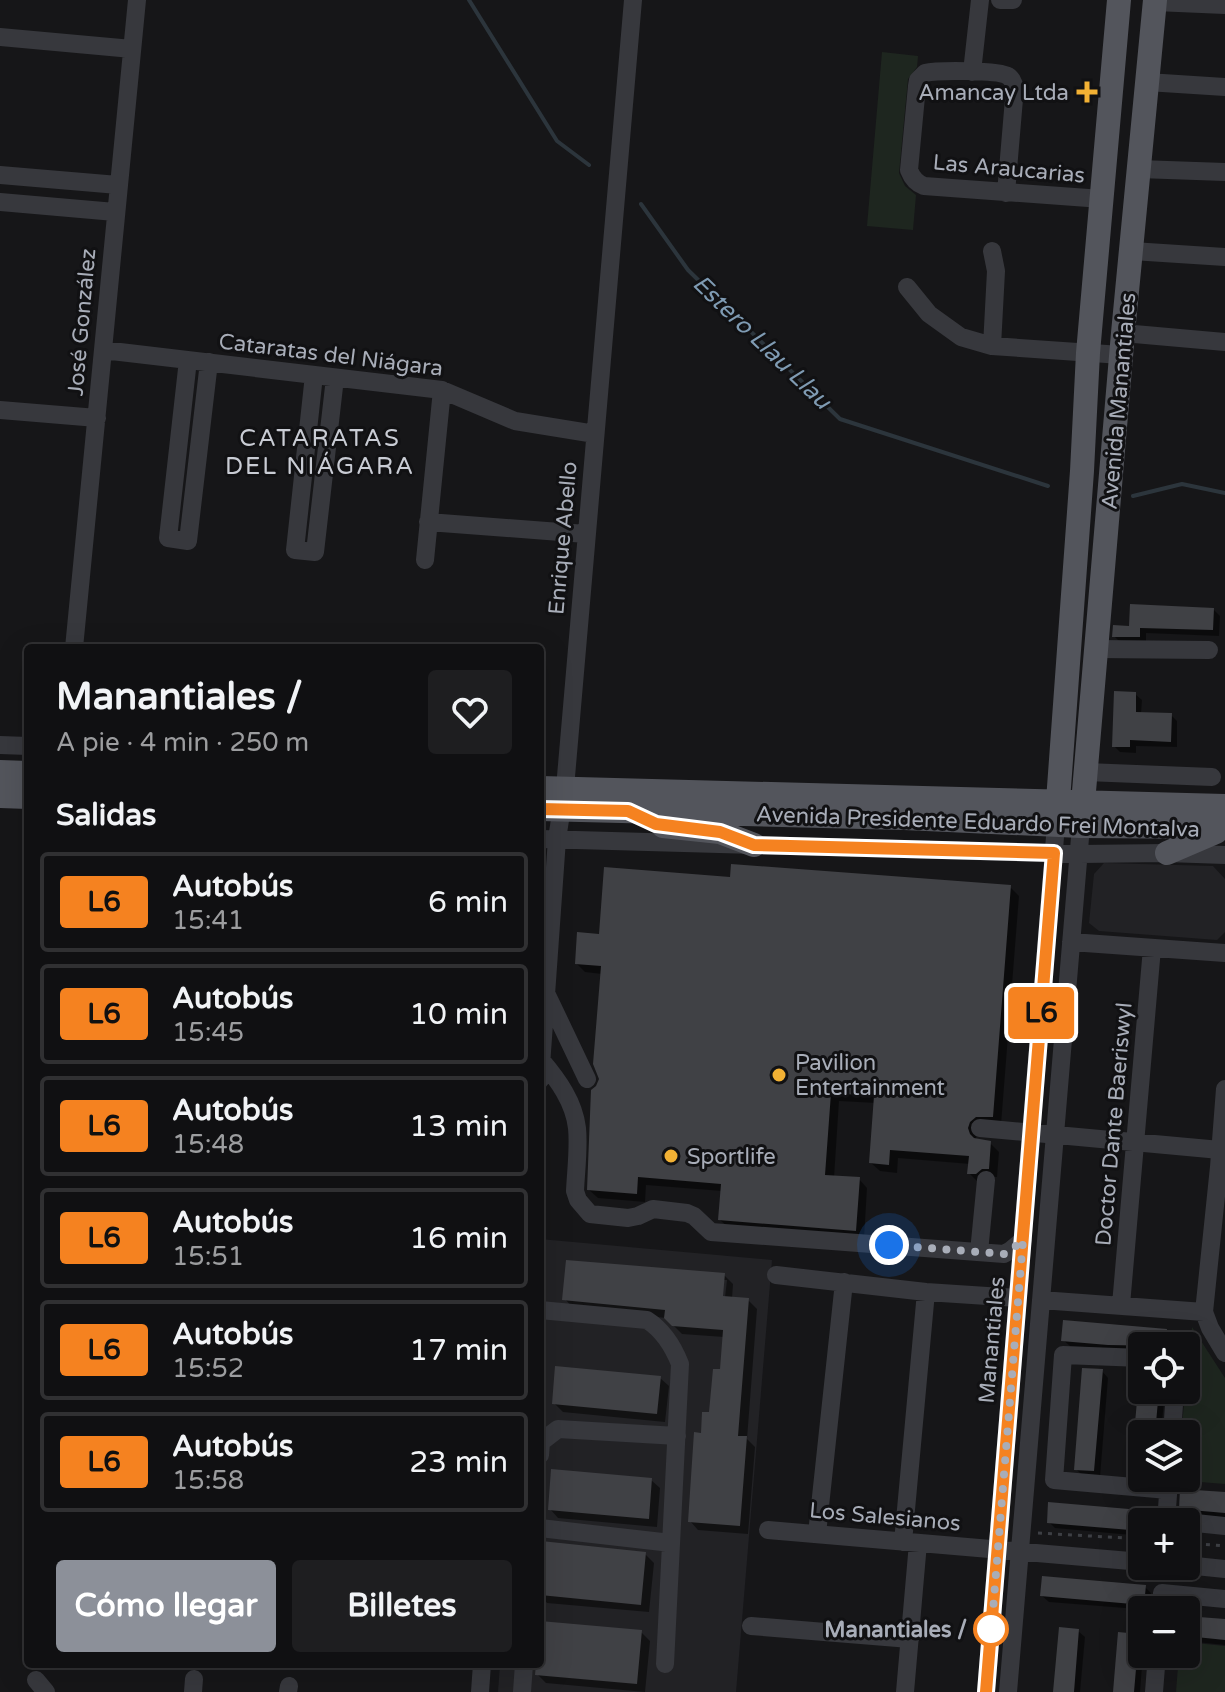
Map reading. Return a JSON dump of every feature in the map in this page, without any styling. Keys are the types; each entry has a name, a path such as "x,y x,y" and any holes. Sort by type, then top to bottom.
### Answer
{"main road":[{"name":"Avenida Manantiales","path":"1057,813 1088,353 1119,0"},
{"name":"Avenida Manantiales","path":"1082,814 1155,1"},
{"path":"0,772 24,773"},
{"path":"0,796 24,797"},
{"name":"Avenida Presidente Eduardo Frei Montalva","path":"556,802 628,811 904,818 1057,813"},
{"name":"Avenida Presidente Eduardo Frei Montalva","path":"556,802 1057,813 1225,828"},
{"name":"Avenida Presidente Eduardo Frei Montalva","path":"1082,814 1225,806"},
{"path":"628,811 656,824 720,832 754,845"},
{"path":"1167,853 1225,828"}],"street":[{"name":"José González","path":"74,644 137,0"},
{"name":"Enrique Abello","path":"544,1038 549,839 556,802 586,534 633,0"},
{"path":"980,0 972,72 1009,77 1015,87 1006,193"},
{"path":"1000,0 1013,0"},
{"path":"1155,1 1225,5"},
{"path":"0,37 132,49"},
{"name":"Las Araucarias","path":"972,72 929,72 921,76 917,86 909,170 914,180 924,186 1102,199"},
{"path":"1147,82 1225,87"},
{"path":"1139,169 1225,172"},
{"path":"0,175 118,185"},
{"path":"0,202 115,212"},
{"path":"992,251 996,271 992,346"},
{"path":"1132,251 1225,257"},
{"path":"907,287 929,314 961,337 992,346 1088,353 1122,344 1225,342"},
{"name":"Cataratas del Niágara","path":"103,350 442,390 515,421 595,434"},
{"path":"188,360 168,538 188,541 209,362"},
{"path":"314,375 295,550 315,552 335,378"},
{"path":"425,560 442,390"},
{"path":"0,410 97,418"},
{"path":"428,522 586,534"},
{"path":"1096,649 1209,650"},
{"path":"0,745 24,746"},
{"path":"1086,772 1212,777"},
{"name":"Manantiales","path":"986,1692 1057,813"},
{"name":"Manantiales","path":"1008,1692 1082,814"},
{"name":"Avenida Presidente Eduardo Frei Montalva","path":"549,839 1079,854 1225,855"},
{"path":"1071,942 1225,953"},
{"name":"Doctor Dante Baeriswyl","path":"1121,1305 1152,948"},
{"path":"545,1026 584,1071 547,994"},
{"path":"544,1064 564,1090 573,1111 577,1127 575,1191 578,1200 590,1214 628,1218 653,1209 665,1210 694,1216 711,1232 1004,1254 1023,1240"},
{"path":"1225,1089 1213,1323 1225,1353"},
{"path":"980,1128 1135,1143 1222,1162"},
{"path":"979,1252 986,1180"},
{"path":"776,1275 926,1292 1018,1298"},
{"path":"817,1534 844,1282"},
{"path":"905,1692 910,1639 910,1542 926,1292"},
{"path":"1041,1300 1121,1305 1213,1323"},
{"path":"544,1310 647,1320 674,1348 680,1364 665,1664"},
{"path":"1128,1357 1063,1355 1054,1480 1128,1483"},
{"path":"544,1440 558,1429 677,1436"},
{"path":"1200,1524 1225,1526"},
{"path":"544,1528 671,1543"},
{"name":"Los Salesianos","path":"768,1530 1128,1561"},
{"path":"1200,1566 1225,1569"},
{"path":"1162,1596 1162,1593 1194,1596"},
{"path":"1200,1597 1225,1599"},
{"path":"751,1626 910,1639"},
{"path":"480,1692 482,1668"},
{"path":"522,1692 524,1668"},
{"path":"1154,1692 1156,1668"}],"path":[{"path":"1021,1532 1128,1538"},
{"path":"1200,1544 1225,1546"}],"shaded area":[{"path":"882,52 918,56 917,67 908,79 899,173 905,186 916,195 913,230 867,226"},
{"path":"1104,863 1213,866 1225,879 1225,932 1217,940 1099,931 1089,923 1094,874"},
{"path":"544,1239 772,1260 736,1692 498,1692 500,1668 544,1668"},
{"path":"1200,1339 1225,1378 1225,1484 1200,1482 1200,1420 1182,1420 1184,1404 1200,1404"},
{"path":"1200,1643 1225,1646 1225,1692 1176,1692 1178,1668 1200,1668"}],"building":[{"path":"1130,604 1214,608 1213,630 1140,628 1140,637 1112,637 1113,625 1129,626"},
{"path":"1114,691 1136,692 1136,712 1172,713 1171,742 1130,740 1130,747 1112,747"},
{"path":"731,864 1011,885 993,1117 976,1117 968,1128 974,1138 991,1141 989,1169 967,1174 969,1156 890,1150 889,1165 869,1163 874,1096 831,1093 825,1175 860,1177 856,1231 718,1220 721,1184 638,1177 637,1194 587,1190 591,1090 599,1079 593,1064 601,966 575,964 577,932 599,934 604,867 730,877"},
{"path":"566,1260 725,1273 723,1296 749,1298 738,1436 747,1436 740,1526 688,1522 694,1432 701,1433 702,1412 709,1412 713,1369 720,1369 723,1330 672,1326 664,1318 665,1310 562,1300"},
{"path":"1063,1320 1167,1329 1167,1332 1128,1332 1128,1345 1061,1341"},
{"path":"555,1366 661,1376 657,1414 552,1404"},
{"path":"1082,1368 1103,1369 1094,1471 1074,1470"},
{"path":"1137,1404 1158,1404 1156,1420 1135,1420"},
{"path":"551,1469 652,1478 649,1519 548,1510"},
{"path":"1180,1492 1225,1492 1225,1513 1179,1508"},
{"path":"1048,1502 1128,1509 1128,1530 1047,1523"},
{"path":"544,1541 646,1552 641,1605 544,1595"},
{"path":"1042,1576 1146,1585 1145,1596 1128,1596 1128,1604 1040,1596"},
{"path":"1200,1617 1225,1619 1225,1640 1200,1637"},
{"path":"544,1621 642,1630 637,1684 535,1675 536,1668 544,1668"},
{"path":"1059,1627 1079,1629 1074,1692 1053,1692"},
{"path":"1118,1632 1128,1633 1128,1668 1136,1668 1134,1692 1113,1692"}],"waterway":[{"name":"Estero Llau Llau","path":"469,0 557,141 589,165"},
{"name":"Estero Llau Llau","path":"641,204 688,270 840,419 1048,486"},
{"name":"Estero Llau Llau","path":"1133,496 1182,484 1225,493"}],"bus line":[{"name":"L6","path":"544,809 628,811 656,824 720,832 754,845 1054,853 986,1692"}],"place":[{"name":"Amancay Ltda","path":"1087,92"},
{"name":"Pavilion Entertainment","path":"779,1075"},
{"name":"Sportlife","path":"671,1156"},
{"name":"Manantiales /","path":"991,1629"}],"district":[{"name":"CATARATAS DEL NIÁGARA","path":"320,452"}],"route":[{"path":"889,1245 1004,1254 1023,1240 991,1635 991,1629"}]}
